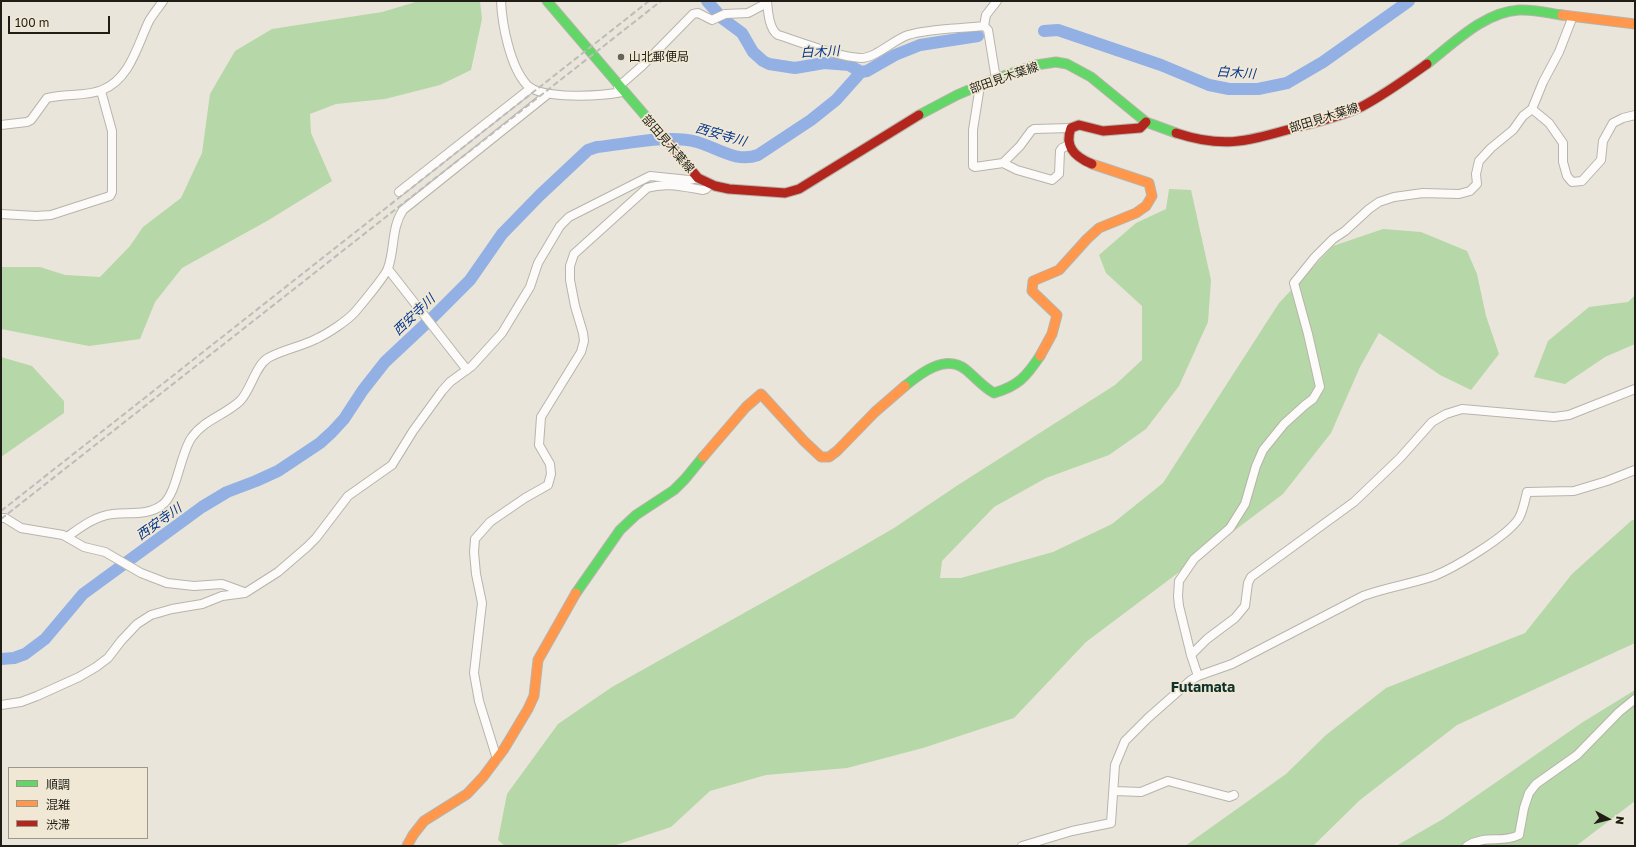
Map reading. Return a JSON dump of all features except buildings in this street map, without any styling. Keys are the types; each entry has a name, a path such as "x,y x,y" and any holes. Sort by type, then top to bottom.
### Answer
{"street":[{"path":"1,125 27,122 31,120 47,98 101,91 110,86 127,69 136,55 150,20 163,1"},
{"path":"501,1 502,20 507,41 518,71 526,84 531,88 548,94 607,95 620,89 693,14 698,13 712,20 725,14 748,13 767,2 771,27 778,35 847,56 862,58 870,56 906,36 918,33 984,26"},
{"name":"部田見木葉線","path":"547,1 666,143 698,178 710,184 728,189 785,193 799,189 923,112 951,97 996,79 1040,64 1056,62 1074,67 1087,74 1146,122 1175,133 1214,142 1235,143 1340,115 1366,104 1392,89 1483,21 1496,13 1509,10 1524,10 1635,24"},
{"path":"984,26 986,15 997,1"},
{"path":"1198,676 1191,655 1179,606 1179,581 1194,559 1230,528 1245,504 1256,466 1263,450 1284,424 1305,405 1313,400 1320,387 1308,334 1294,283 1315,257 1333,239 1345,232 1369,208 1379,202 1394,197 1423,192 1459,194 1470,192 1477,184 1476,174 1479,161 1491,148 1513,130 1523,116 1532,109 1543,82 1559,52 1573,16"},
{"path":"984,26 988,30 996,79"},
{"path":"976,87 979,92 973,130 973,166 1003,163 1017,170 1052,180 1059,174 1060,151 1062,148 1069,145"},
{"path":"399,192 531,88"},
{"path":"1,214 51,215 110,196 112,192 112,131 101,91"},
{"path":"67,537 85,524 96,519 112,514 153,511 163,505 169,498 180,462 191,438 209,420 234,406 241,400 250,388 255,375 266,360 316,339 354,312 388,269 397,219 403,210 548,94"},
{"path":"1532,109 1549,123 1563,143 1563,162 1567,176 1572,182 1582,181 1601,160 1603,141 1613,123 1622,118 1635,115"},
{"path":"1003,163 1034,129 1071,128 1079,125 1103,131 1140,128 1146,122"},
{"path":"407,846 413,835 424,821 467,794 497,759 528,709 534,696 538,660 579,588 620,530 636,515 674,490 685,479 716,440 746,407 761,394 804,441 821,457 829,457 837,451 884,403 925,371 940,364 956,364 970,373 985,388 994,393 1011,387 1033,366 1050,335 1057,315 1052,309 1037,299 1032,291 1034,281 1058,271 1088,236 1107,224 1122,219 1141,209 1150,200 1152,192 1149,183 1083,160 1074,154 1069,145 1068,135 1071,128"},
{"path":"1,705 21,702 79,677 108,658 137,624 151,615 172,609 202,604 222,596 245,593 278,572 316,538 348,496 392,465 413,431 442,391 467,370 502,333 530,287 538,263 560,226 569,217 650,176 689,180 698,178"},
{"path":"497,759 479,701 474,673 482,603 476,574 474,552 475,539 490,522 524,498 548,484 551,474 550,464 539,445 538,439 542,416 581,352 584,341 570,280 570,266 574,254 648,188 668,184 703,190 710,184"},
{"path":"388,269 467,370"},
{"path":"1191,655 1207,639 1235,618 1245,606 1248,583 1251,577 1354,502 1400,458 1432,422 1446,414 1462,409 1554,417 1569,415 1635,388"},
{"path":"1022,846 1072,831 1111,823 1115,765 1125,741 1148,718 1191,680 1232,664 1364,596 1382,589 1434,576 1473,556 1512,526 1519,517 1527,492 1574,491 1607,481 1635,470"},
{"path":"1,518 5,518 21,528 64,535 84,547 105,552 141,573 167,583 194,586 222,584 245,593"},
{"path":"1468,846 1477,840 1512,838 1519,835 1524,808 1529,793 1536,784 1577,755 1619,712 1635,699"},
{"path":"1114,790 1141,792 1168,781 1229,797 1234,795"}],"green space":[{"path":"419,1 480,1 482,19 471,70 440,85 385,99 336,104 310,114 311,133 332,181 267,221 182,268 155,302 140,339 89,346 1,329 1,267 40,267 65,275 100,277 130,246 143,227 181,198 202,153 210,94 235,51 272,29 382,12"},
{"path":"1169,189 1191,190 1211,280 1208,322 1179,386 1146,429 1109,455 1046,478 994,507 942,561 940,578 961,578 1053,552 1112,524 1163,483 1279,303 1333,246 1383,229 1421,232 1467,251 1477,274 1486,316 1499,354 1471,390 1440,375 1379,333 1360,367 1331,433 1283,494 1086,642 1014,718 923,748 847,768 766,775 710,791 671,827 613,846 505,846 498,840 507,794 558,724 612,687 894,528 958,485 1115,385 1142,360 1142,306 1106,273 1099,255 1136,223 1166,209"},
{"path":"1635,295 1635,344 1605,357 1565,384 1534,377 1548,341 1589,307 1628,302"},
{"path":"1,357 32,366 64,401 64,413 1,457"},
{"path":"1632,520 1635,520 1635,643 1457,725 1360,800 1313,846 1185,846 1286,774 1326,735 1386,688 1525,633 1572,574"},
{"path":"1635,690 1635,801 1576,846 1396,846 1443,819 1583,722"}],"waterway":[{"name":"白木川","path":"707,1 723,19 742,33 753,52 763,61 769,64 795,68 824,63 849,65 861,72 867,71 895,55 920,45 978,36"},
{"name":"白木川","path":"1044,31 1058,30 1161,65 1209,85 1229,89 1258,89 1287,83 1323,62 1409,1"},
{"name":"西安寺川","path":"1,659 14,658 25,654 45,639 83,594 202,507 227,492 278,471 320,443 344,419 363,390 385,362 470,280 502,234 540,195 588,150 597,147 634,142 674,139 697,142 735,156 750,157 758,155 811,120 836,100 861,72"}],"railway":[{"path":"1,511 649,1"},
{"path":"1,519 661,1"}],"traffic: fast":[{"path":"547,1 660,133"},
{"path":"1427,64 1470,30 1494,16 1519,10 1562,15"},
{"path":"919,115 957,95 992,80 1036,65 1056,62 1067,64 1091,77 1146,122 1176,133"},
{"path":"905,386 926,371 941,364 949,364 957,365 965,369 994,393 1021,380 1040,356"},
{"path":"576,593 620,530 636,515 674,490 703,457"}],"traffic: slow":[{"path":"1562,15 1635,24"},
{"path":"1040,356 1052,334 1057,315 1032,291 1033,281 1059,270 1099,228 1136,213 1146,206 1152,196 1149,183 1092,164"},
{"path":"703,457 746,407 761,394 804,441 821,457 829,457 837,451 875,412 905,386"},
{"path":"407,846 413,835 424,821 467,794 483,777 504,749 534,696 538,660 576,593"}],"traffic: jam":[{"path":"1176,133 1208,141 1222,142 1249,140 1263,137 1345,114 1361,107 1427,64"},
{"path":"660,133 698,178 715,186 729,189 785,193 799,189 919,115"},
{"path":"1092,164 1076,155 1072,150 1069,141 1071,128 1079,125 1103,131 1140,128 1146,122"}],"place":[{"name":"山北郵便局","path":"621,57"}],"district":[{"name":"Futamata","path":"1203,688"}]}
